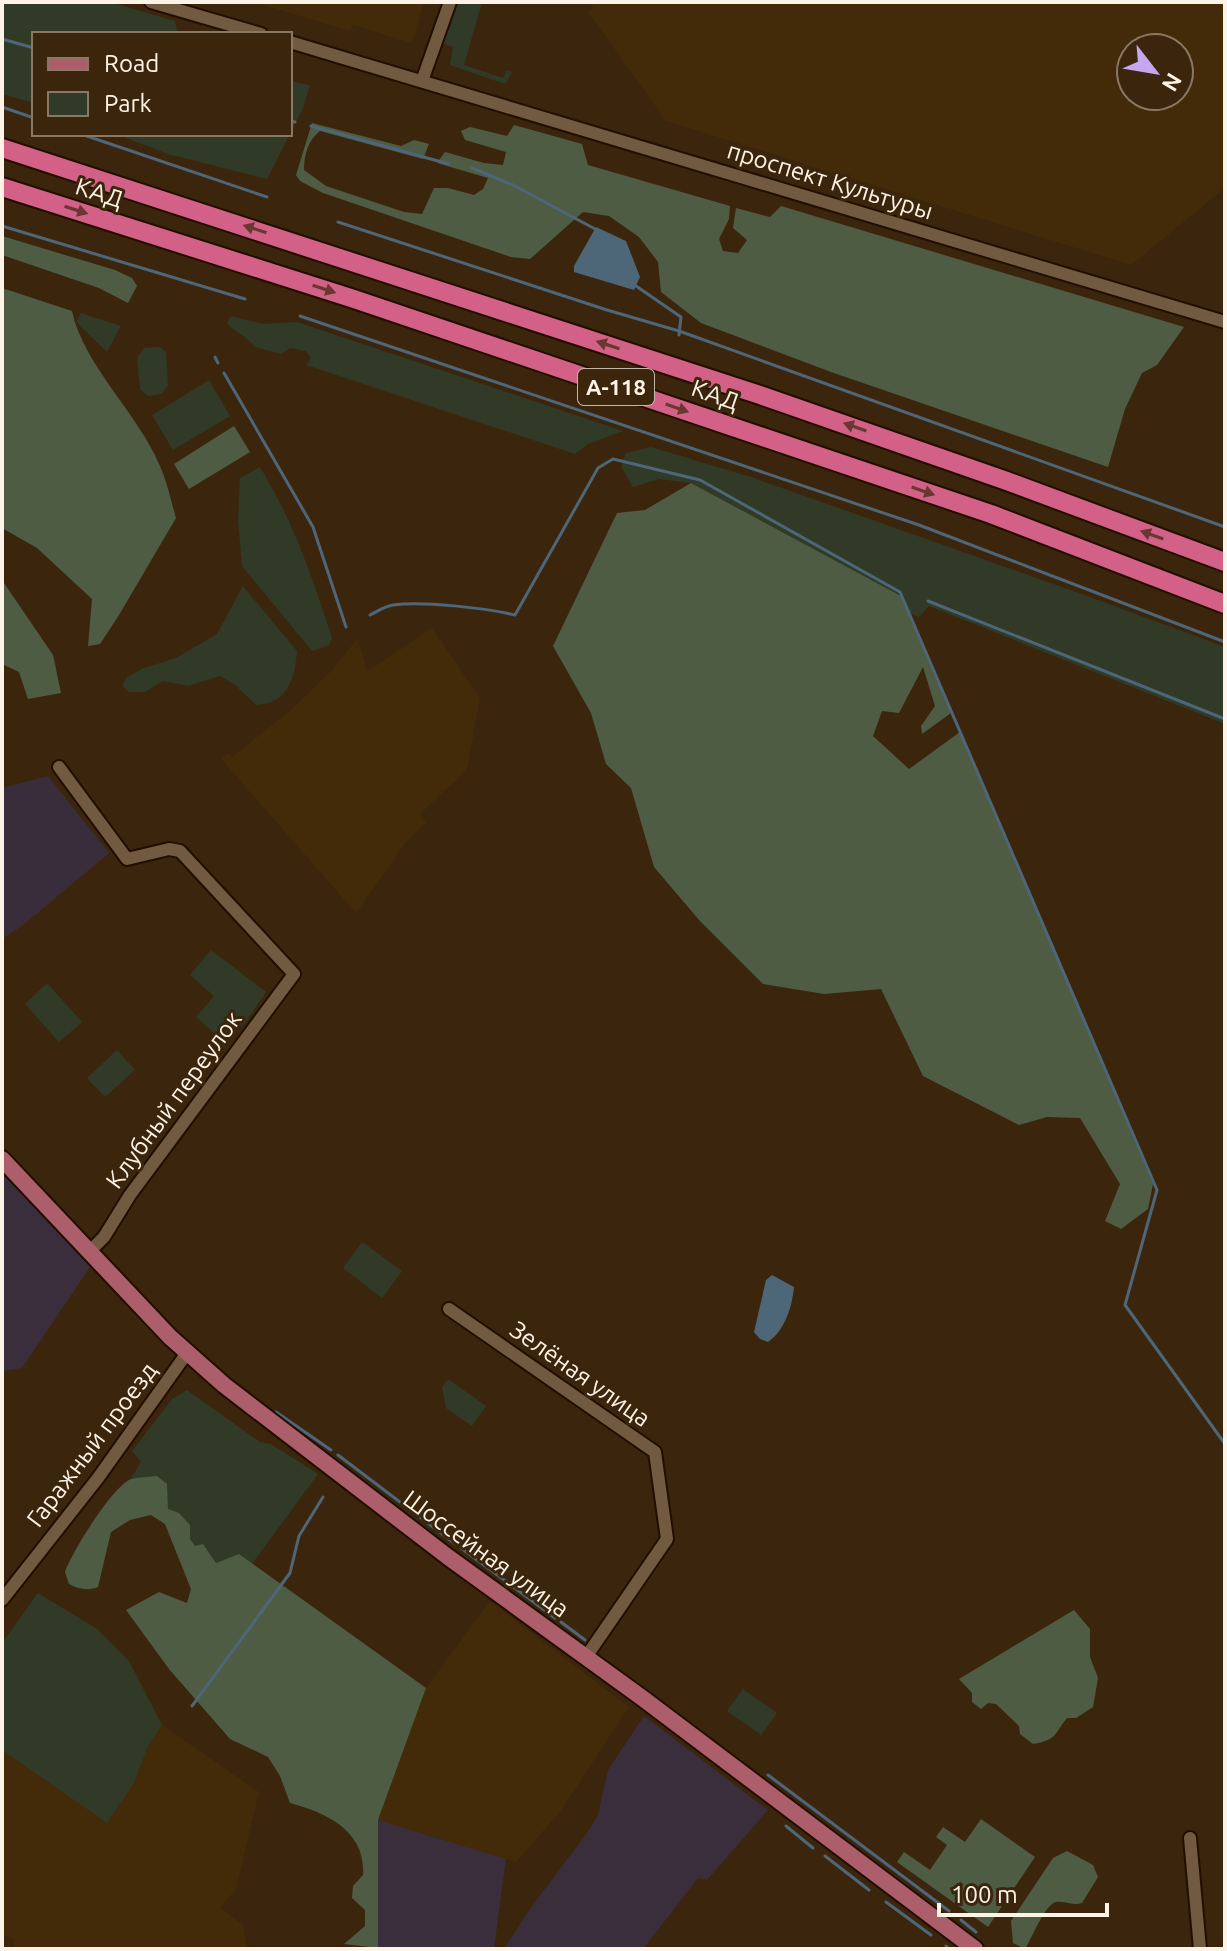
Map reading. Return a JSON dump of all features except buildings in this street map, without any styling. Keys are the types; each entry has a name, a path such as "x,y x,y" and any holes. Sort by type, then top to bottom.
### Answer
{"highway":[{"name":"КАД","path":"2,148 821,415 1225,562"},
{"name":"КАД","path":"2,187 351,298 991,514 1225,604"}],"main road":[{"name":"Шоссейная улица","path":"2,1159 187,1353 340,1475 975,1949"}],"street":[{"path":"151,2 254,32"},
{"path":"422,81 450,2"},
{"name":"проспект Культуры","path":"292,43 1225,322"},
{"name":"Клубный переулок","path":"59,767 127,859 169,849 180,851 294,974 130,1195 104,1237 89,1252"},
{"name":"Зелёная улица","path":"449,1309 655,1452 667,1539 586,1657"},
{"name":"Гаражный проезд","path":"2,1600 98,1478 187,1353"},
{"path":"1190,1838 1200,1949"}],"shaded area":[{"path":"254,2 424,2 412,43 353,25 350,31"},
{"path":"589,2 1225,2 1225,188 1131,265 666,121 588,12 594,8"},
{"path":"432,628 480,698 467,770 420,814 427,822 407,841 356,913 221,759 228,753 232,757 292,709 332,670 357,639 368,671"},
{"path":"48,776 109,853 2,939 2,788"},
{"path":"2,1168 92,1264 22,1368 2,1371"},
{"path":"490,1601 629,1707 560,1812 516,1862 378,1820 426,1688"},
{"path":"644,1716 768,1810 707,1880 698,1878 643,1949 504,1949 598,1815 608,1770"},
{"path":"162,1725 259,1792 236,1889 220,1908 243,1925 247,1949 15,1949 14,1939 2,1934 2,1749 134,1783 148,1746"},
{"path":"378,1820 506,1858 494,1949 378,1948"}],"green space":[{"path":"2,2 110,2 175,21 178,32 32,32 32,102 2,94"},
{"path":"457,2 482,2 464,65 503,78 507,70 512,72 505,84 450,65 453,47 442,43"},
{"path":"292,81 310,85 292,130"},
{"path":"312,123 401,146 414,140 429,144 423,159 320,131 308,148 304,170 326,186 404,212 422,214 434,188 448,188 474,195 483,189 488,178 437,163 445,152 503,165 506,152 465,140 461,131 470,127 507,136 514,125 582,144 588,165 730,206 729,219 719,239 723,251 738,253 747,240 733,228 736,208 770,217 781,206 1184,327 1157,365 1142,373 1125,409 1108,467 831,372 701,323 661,292 658,262 639,237 609,216 583,212 530,259 511,257 323,193 300,181 296,175"},
{"path":"121,136 289,136 267,179 168,154"},
{"path":"2,236 115,270 132,278 137,286 128,303 99,288 2,255"},
{"path":"2,288 72,311 87,350 150,445 171,498 176,518 100,644 88,646 92,599 37,548 2,528"},
{"path":"81,313 121,326 107,352 76,322"},
{"path":"231,316 263,324 297,322 623,431 588,444 575,454 306,365 311,358 306,351 290,348 281,354 255,347 227,323"},
{"path":"160,347 166,352 168,385 162,394 148,396 140,389 137,358 144,348"},
{"path":"209,380 230,416 173,450 152,415"},
{"path":"234,426 250,452 189,489 174,464"},
{"path":"651,447 751,477 1225,647 1225,724 929,606 919,617 908,613 900,596 691,483 659,479 633,487 621,467 626,453"},
{"path":"260,467 293,530 332,638 329,645 312,651 242,566 238,520 240,478"},
{"path":"691,483 901,596 951,713 922,734 921,726 935,706 923,667 899,713 882,711 873,736 909,769 960,732 1153,1184 1148,1209 1121,1229 1105,1221 1120,1184 1080,1118 1047,1117 1019,1125 923,1076 881,989 824,994 763,984 700,921 654,867 631,788 606,764 591,713 553,646 617,513 645,510"},
{"path":"2,580 53,655 61,693 28,699 19,672 2,664"},
{"path":"243,586 297,651 292,680 283,695 267,704 256,705 234,684 220,676 188,686 163,681 145,692 129,692 122,685 127,677 176,658 217,634"},
{"path":"211,950 266,992 245,1023 223,1041 196,1017 214,996 190,975"},
{"path":"47,983 82,1022 59,1042 25,1004"},
{"path":"117,1050 135,1070 105,1097 87,1078"},
{"path":"362,1242 402,1271 382,1298 343,1268"},
{"path":"448,1379 486,1406 472,1426 446,1408 442,1387"},
{"path":"187,1390 260,1442 271,1444 318,1474 252,1564 216,1564 208,1550 195,1547 190,1539 190,1525 179,1513 168,1509 166,1484 154,1476 130,1480 141,1462 132,1451 172,1399"},
{"path":"157,1476 167,1484 168,1509 179,1513 190,1525 190,1539 195,1546 203,1544 216,1563 239,1554 426,1688 378,1820 378,1948 344,1944 365,1926 365,1910 352,1898 353,1886 363,1875 358,1847 351,1836 330,1819 290,1803 280,1776 268,1757 230,1739 169,1669 126,1610 159,1592 187,1603 191,1589 165,1524 151,1515 130,1520 111,1532 98,1587 84,1589 69,1584 65,1572 69,1563 114,1494 131,1479"},
{"path":"38,1593 97,1629 129,1661 162,1725 148,1746 134,1783 107,1823 2,1750 2,1643"},
{"path":"1074,1610 1090,1629 1090,1657 1098,1678 1093,1707 1076,1718 1067,1718 1051,1738 1033,1744 1020,1734 1019,1726 996,1704 988,1703 981,1709 972,1702 972,1693 959,1679"},
{"path":"743,1689 777,1713 761,1735 727,1711"},
{"path":"981,1819 1035,1857 988,1927 897,1862 904,1852 930,1870 947,1845 936,1837 943,1827 965,1842"},
{"path":"1067,1851 1093,1865 1098,1877 1082,1903 1052,1904 1025,1949 1013,1943 1011,1921 1053,1858"}],"water":[{"path":"596,227 626,241 640,277 634,290 574,272 574,266"},
{"path":"772,1275 794,1287 787,1318 768,1342 754,1332 766,1280"}],"waterway":[{"path":"2,39 32,47"},
{"path":"2,107 32,117"},
{"path":"311,126 449,164"},
{"path":"87,136 267,197"},
{"path":"472,168 513,185 597,230"},
{"path":"338,222 679,331 1225,527"},
{"path":"2,226 245,299"},
{"path":"636,286 681,317 679,335"},
{"path":"300,316 919,525 1225,642"},
{"path":"215,357 218,363"},
{"path":"224,373 313,527 346,627"},
{"path":"370,615 390,606 406,604 472,608 515,615 598,468 613,459 700,480 900,592 1157,1190 1125,1305 1225,1444"},
{"path":"928,601 1225,719"},
{"path":"276,1412 331,1450"},
{"path":"338,1455 454,1543"},
{"path":"192,1706 290,1573 299,1536 323,1497"},
{"path":"461,1548 555,1618"},
{"path":"561,1622 585,1640"},
{"path":"768,1775 949,1911"},
{"path":"786,1826 813,1848"},
{"path":"825,1856 869,1890"},
{"path":"886,1902 931,1935"},
{"path":"961,1920 976,1932"},
{"path":"946,1946 949,1949"}]}
